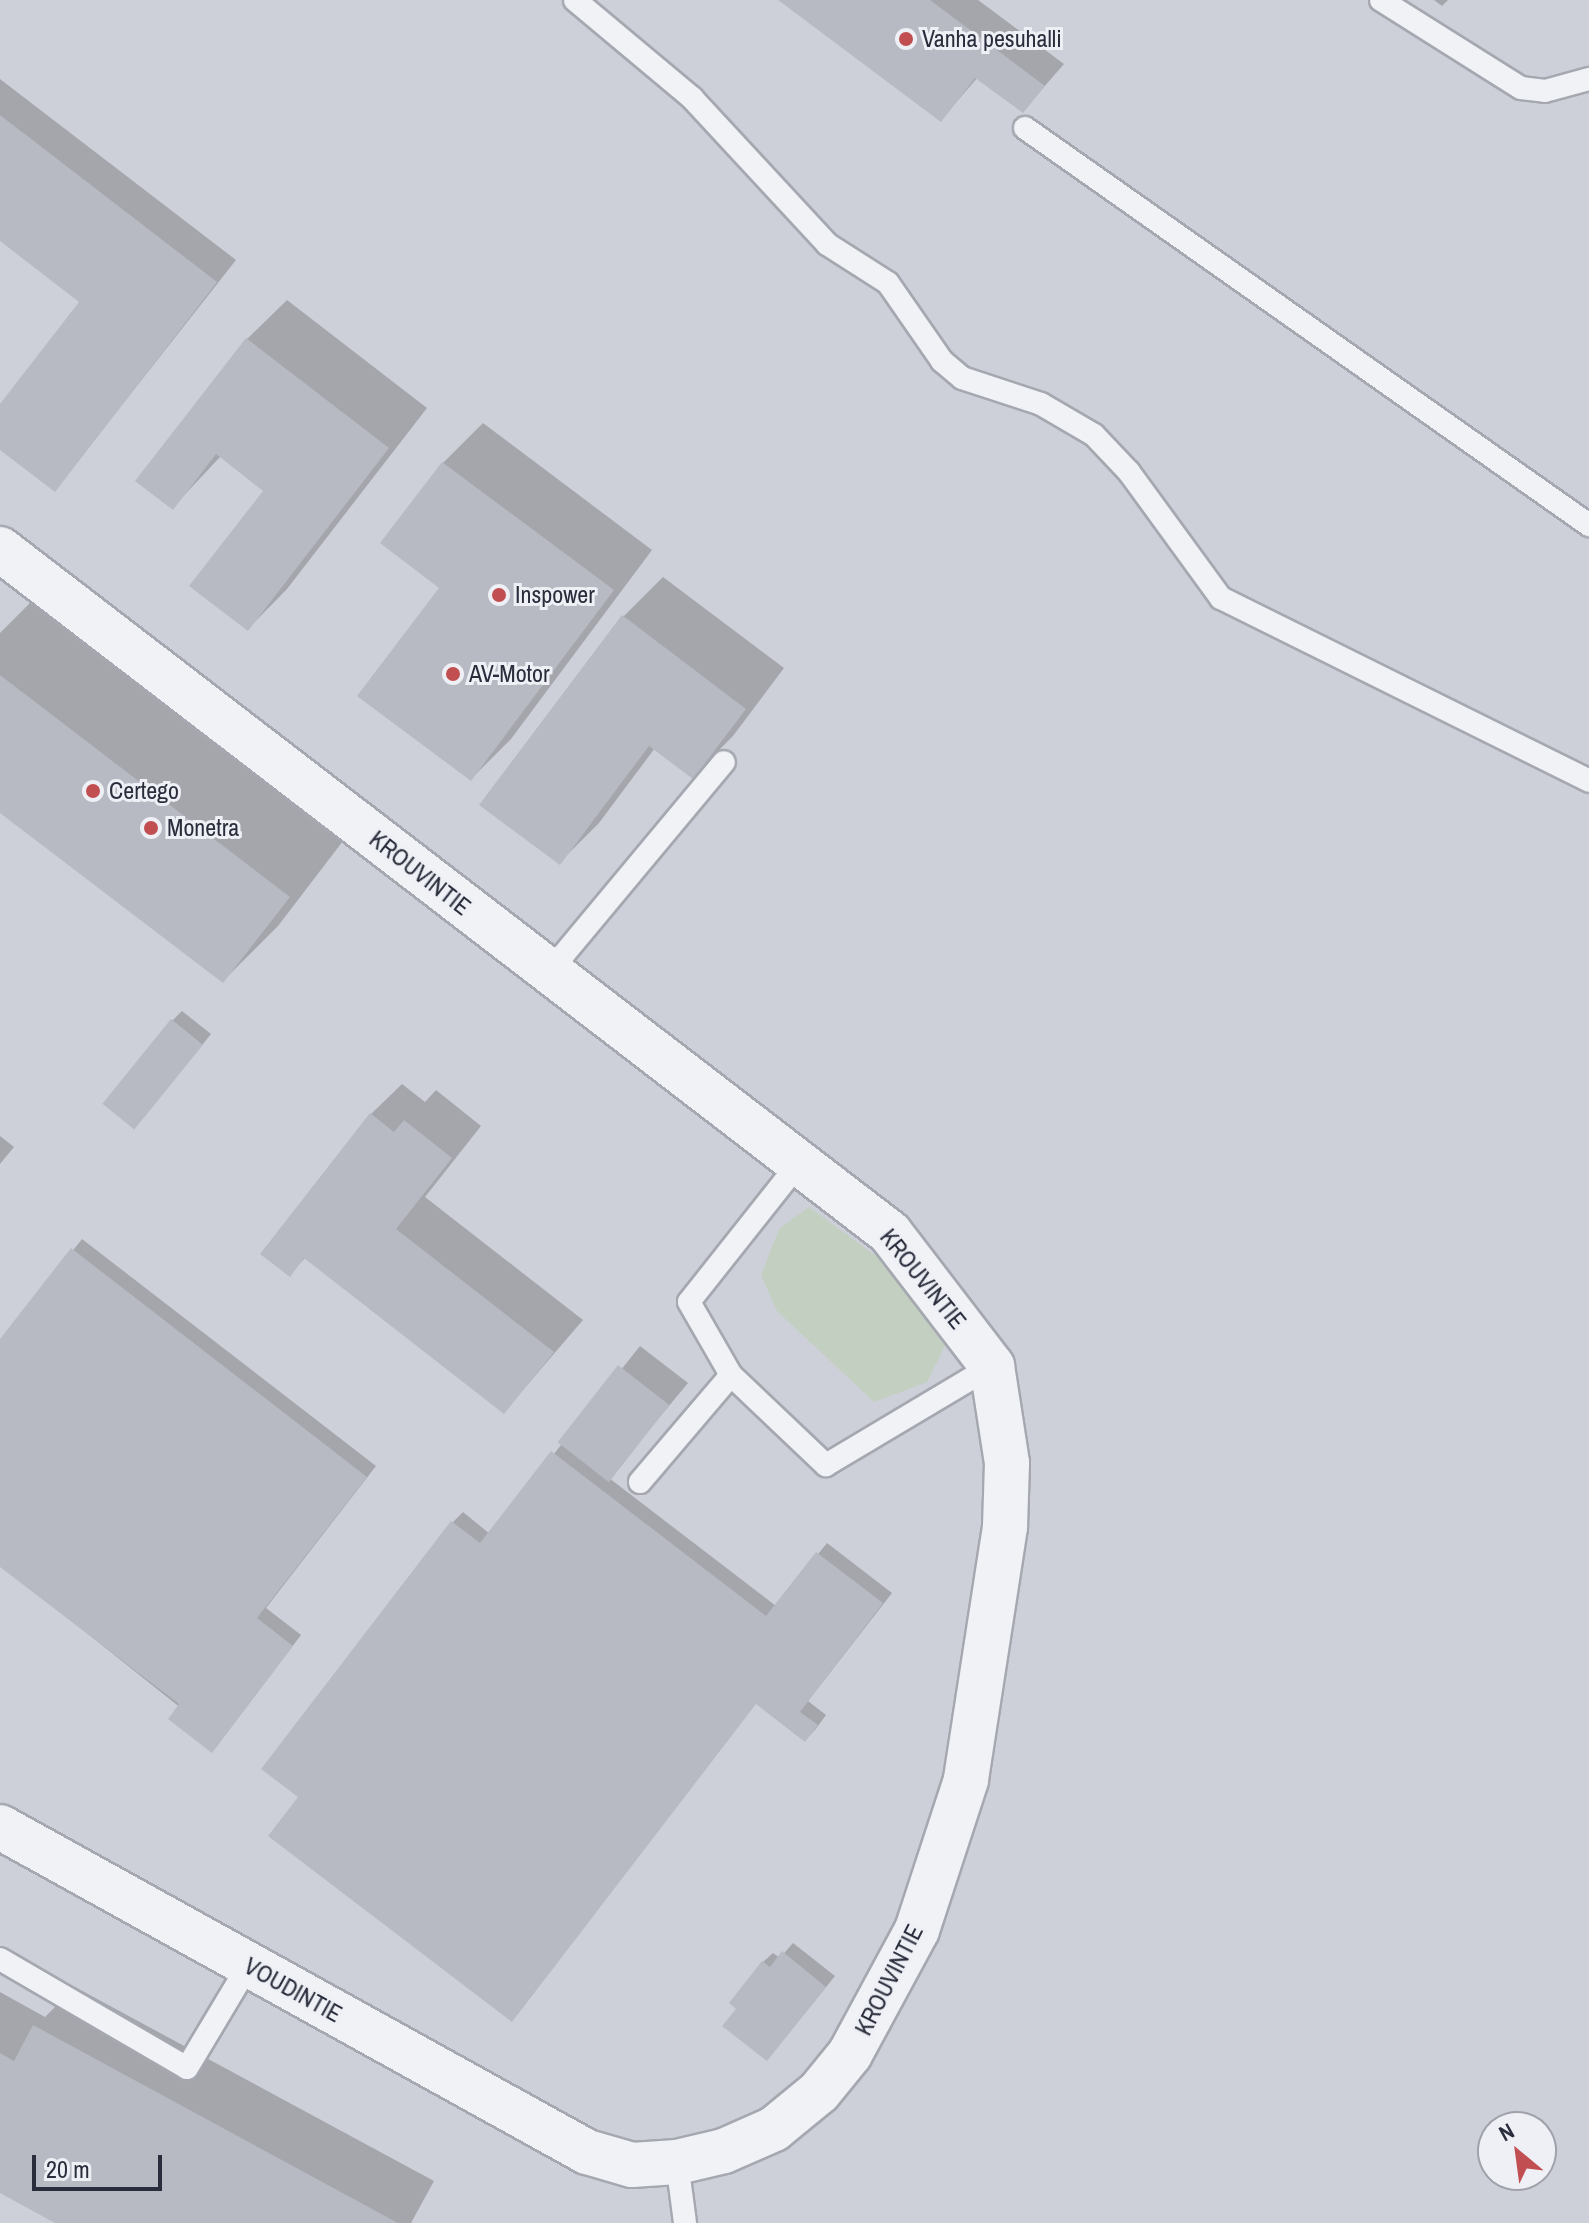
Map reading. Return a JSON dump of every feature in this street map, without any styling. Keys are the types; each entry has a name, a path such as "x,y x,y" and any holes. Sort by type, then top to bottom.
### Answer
{"street":[{"name":"KROUVINTIE","path":"0,549 890,1233 992,1366 1007,1463 1005,1527 966,1780 917,1930 850,2054 819,2092 774,2129 724,2151 677,2162 632,2165 587,2152"},
{"name":"VOUDINTIE","path":"0,1827 587,2152"}],"lane":[{"path":"575,0 692,98 827,244 888,283 942,361 962,378 1041,404 1094,435 1129,472 1221,598 1589,781"},
{"path":"1381,0 1521,88 1545,91 1589,79"},
{"path":"1025,128 1589,525"},
{"path":"549,972 724,762"},
{"path":"799,1163 689,1302 731,1375 826,1465 992,1366"},
{"path":"640,1482 731,1375"},
{"path":"0,1959 187,2068 248,1966"},
{"path":"677,2162 685,2223"}],"shaded area":[{"path":"0,0 1589,0 1589,2223 0,2223"}],"green space":[{"path":"809,1207 891,1267 947,1342 927,1382 874,1402 777,1311 761,1275 779,1229"}],"building":[{"name":"Vanha pesuhalli","path":"778,0 930,0 1045,86 1023,113 975,78 941,122"},
{"path":"0,115 217,282 55,492 0,450 0,404 79,302 0,241"},
{"path":"246,338 389,448 248,631 189,586 263,491 216,454 173,510 135,481"},
{"path":"442,462 614,590 471,781 357,696 439,588 380,543"},
{"path":"622,615 746,709 693,779 649,746 560,865 479,805"},
{"path":"0,675 290,897 223,983 0,813"},
{"path":"171,1019 203,1045 134,1130 102,1104"},
{"path":"370,1113 394,1132 404,1120 452,1158 396,1229 554,1352 504,1414 304,1258 290,1277 260,1254"},
{"path":"71,1248 367,1477 257,1618 293,1646 212,1753 168,1719 179,1704 0,1567 0,1339"},
{"path":"618,1365 669,1405 609,1482 558,1442"},
{"path":"551,1451 766,1616 816,1552 883,1603 800,1712 818,1725 805,1742 756,1704 512,2022 268,1836 298,1797 261,1769 451,1521 480,1543"},
{"path":"782,1951 826,1987 767,2061 722,2026 736,2009 729,2003 762,1961 770,1967"},
{"path":"33,2025 398,2223 55,2223 0,2193 0,2053 14,2061"}],"place":[{"name":"Vanha pesuhalli","path":"906,39"},
{"name":"Inspower","path":"499,595"},
{"name":"AV-Motor","path":"453,674"},
{"name":"Certego","path":"93,791"},
{"name":"Monetra","path":"151,828"}]}
